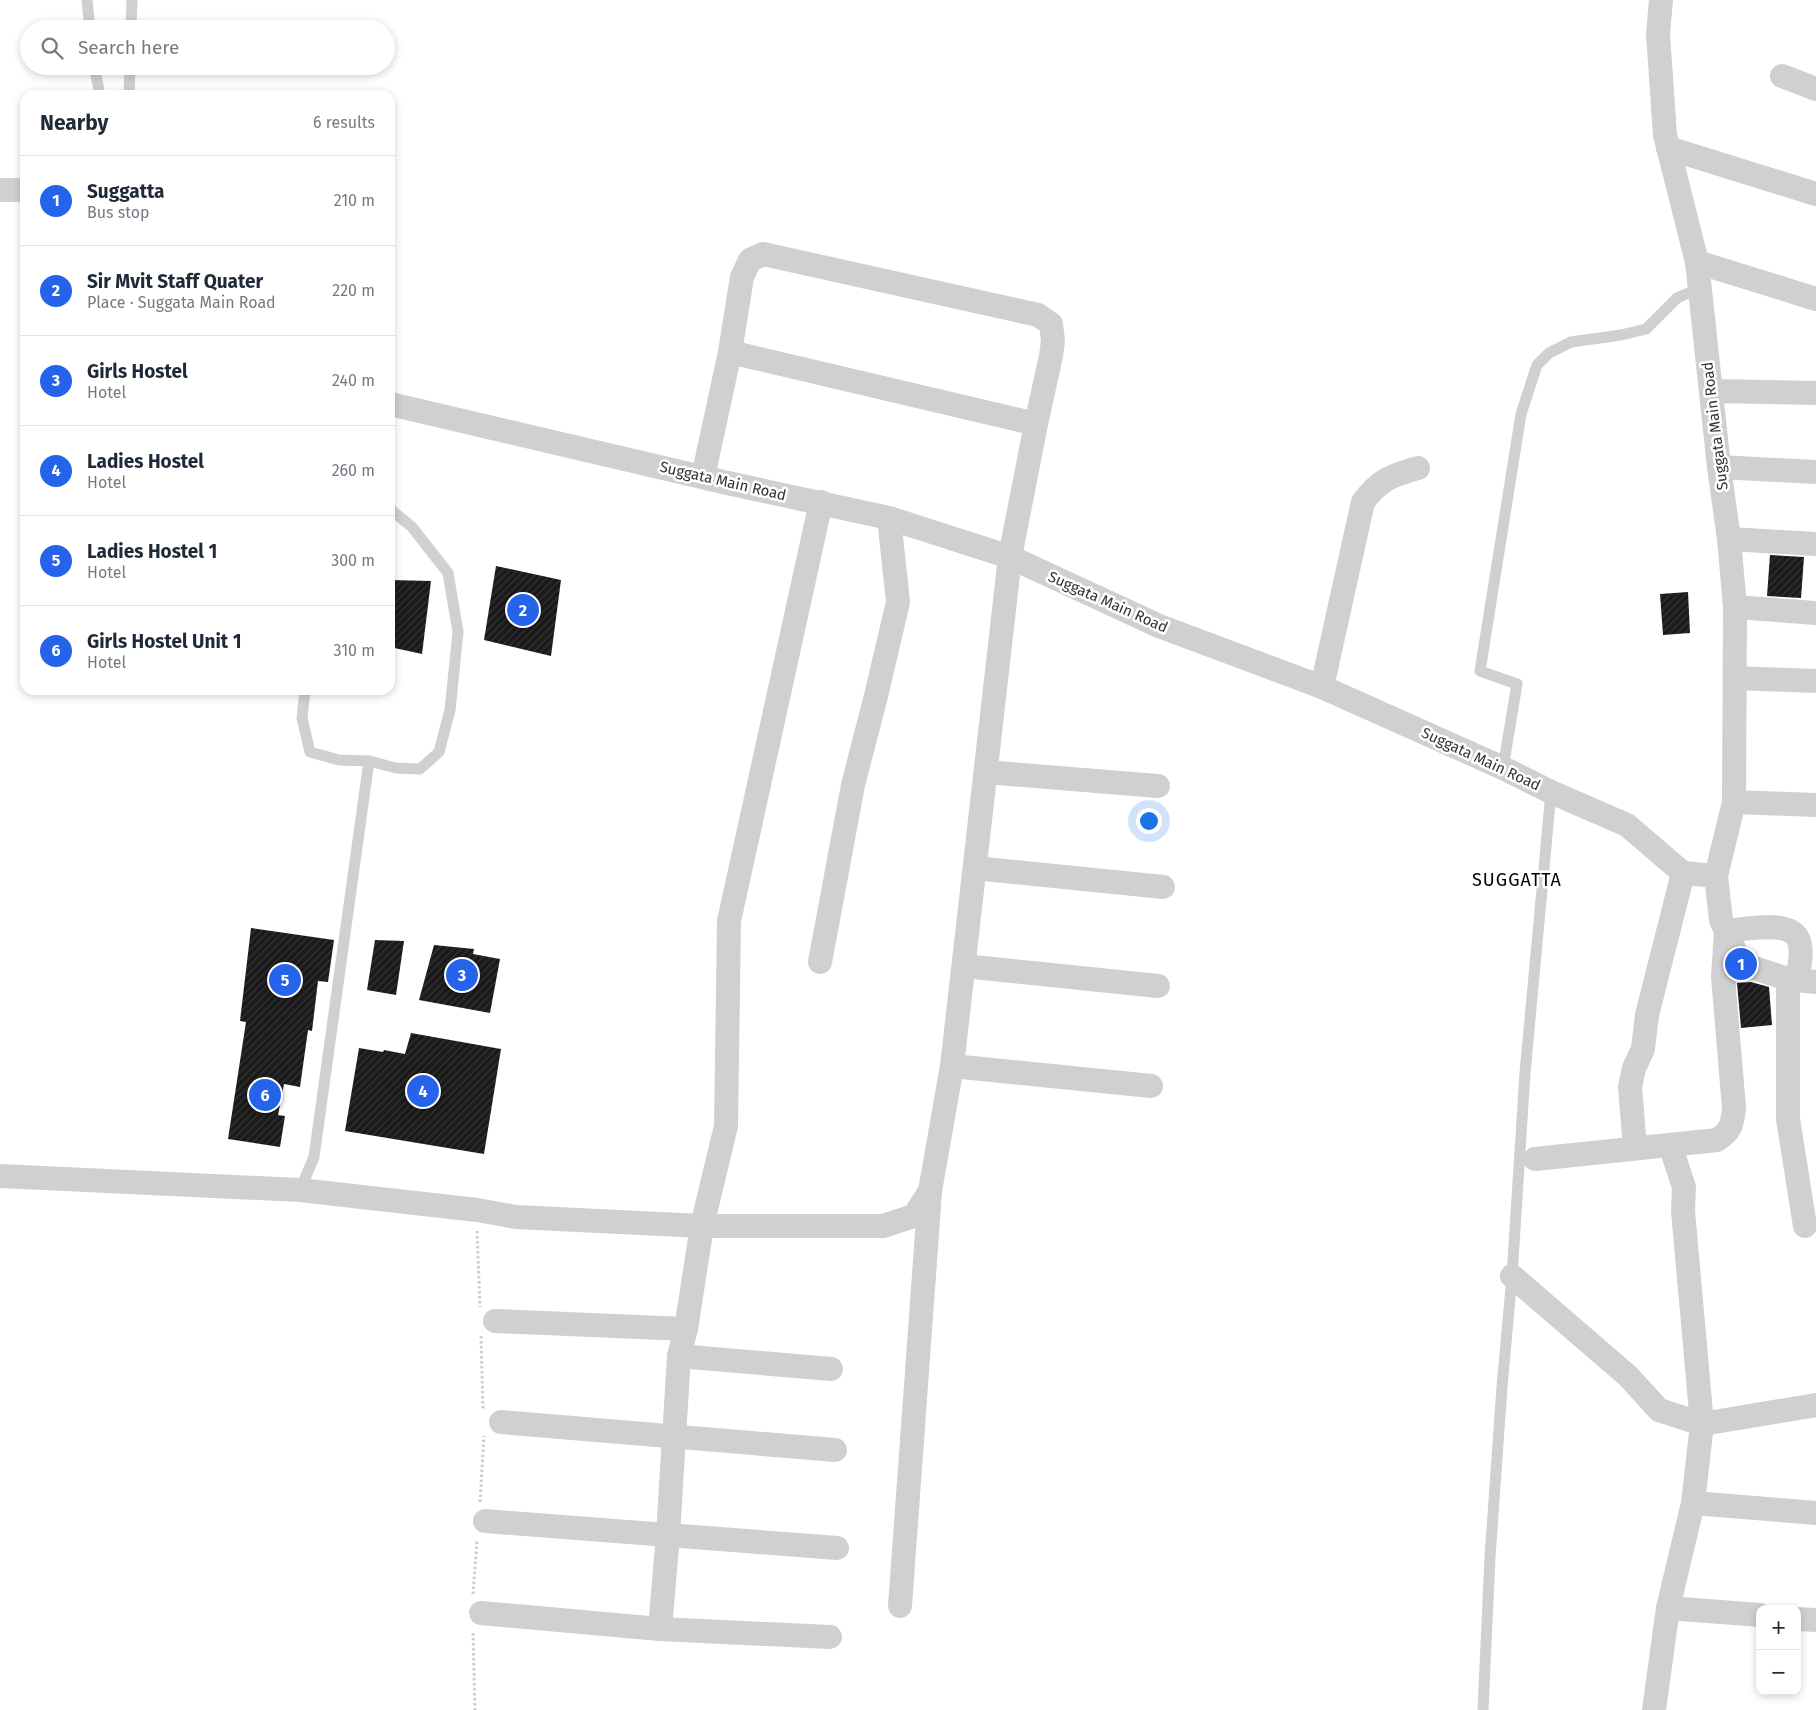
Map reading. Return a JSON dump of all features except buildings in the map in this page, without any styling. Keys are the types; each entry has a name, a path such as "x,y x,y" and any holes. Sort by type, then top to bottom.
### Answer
{"street":[{"name":"Suggata Main Road","path":"1661,0 1658,34 1668,148 1697,262 1719,468 1730,540 1735,607 1734,802 1716,876"},
{"path":"1782,76 1816,89"},
{"path":"1668,148 1816,194"},
{"path":"0,190 20,190"},
{"path":"703,477 730,352 742,277 750,260 763,254 1038,316 1051,324 1052,356 1036,424 1010,557 952,1066 930,1191 900,1606"},
{"path":"1697,262 1816,299"},
{"path":"730,352 1036,424"},
{"path":"1711,391 1816,393"},
{"name":"Suggata Main Road","path":"395,405 889,518 1010,557 1159,626 1322,687 1628,826 1683,873"},
{"path":"1322,687 1364,502 1372,490 1389,477 1418,468"},
{"path":"1719,468 1816,472"},
{"path":"660,1629 675,1437 679,1356 686,1329 702,1226 726,1126 729,921 821,502"},
{"path":"820,962 853,786 898,602 889,518"},
{"path":"1730,540 1816,544"},
{"path":"1735,607 1816,613"},
{"path":"1735,678 1816,682"},
{"path":"986,772 1158,786"},
{"path":"1734,802 1816,805"},
{"path":"975,868 1163,887"},
{"path":"1635,1148 1630,1087 1634,1068 1643,1049 1647,1015 1683,873 1716,876 1721,920 1741,964 1800,980"},
{"path":"1726,931 1773,927 1784,928 1799,939 1800,980 1788,1119 1805,1226"},
{"path":"1534,1159 1718,1140 1727,1133 1731,1126 1734,1108 1723,978 1726,931"},
{"path":"964,966 1158,986"},
{"path":"952,1066 1151,1086"},
{"path":"1656,1710 1668,1608 1693,1503 1702,1424 1683,1211 1684,1187 1670,1145"},
{"path":"0,1176 300,1190 477,1210 516,1217 702,1226 883,1226 914,1216 930,1191"},
{"path":"1512,1276 1628,1376 1659,1410 1702,1424 1816,1405"},
{"path":"485,1320 686,1329"},
{"path":"679,1356 831,1369"},
{"path":"490,1423 836,1450"},
{"path":"1693,1503 1816,1513"},
{"path":"481,1520 836,1548"},
{"path":"1668,1608 1756,1616"},
{"path":"476,1615 660,1629 830,1637"},
{"path":"1801,1618 1816,1620"}],"lane":[{"path":"88,0 89,20"},
{"path":"131,20 132,0"},
{"path":"96,75 99,90"},
{"path":"129,90 130,75"},
{"path":"1503,768 1517,684 1480,671 1521,414 1537,365 1548,353 1571,342 1621,335 1646,329 1677,298 1700,288"},
{"path":"304,695 302,718 310,752 339,760 369,761 396,768 420,768 439,752 450,710 458,632 448,573 412,527 395,513"},
{"path":"300,1190 314,1157 369,761"},
{"path":"1483,1710 1491,1547 1512,1276 1525,1073 1551,792"}],"path":[{"path":"475,1710 476,1615 485,1447 490,1423 477,1210"}],"place":[{"name":"Sir Mvit Staff Quater","path":"523,610"},
{"name":"Suggatta","path":"1741,964"},
{"name":"Girls Hostel","path":"462,975"},
{"name":"Ladies Hostel 1","path":"285,980"},
{"name":"Ladies Hostel","path":"423,1091"},
{"name":"Girls Hostel Unit 1","path":"265,1095"}],"district":[{"name":"SUGGATTA","path":"1517,880"}]}
